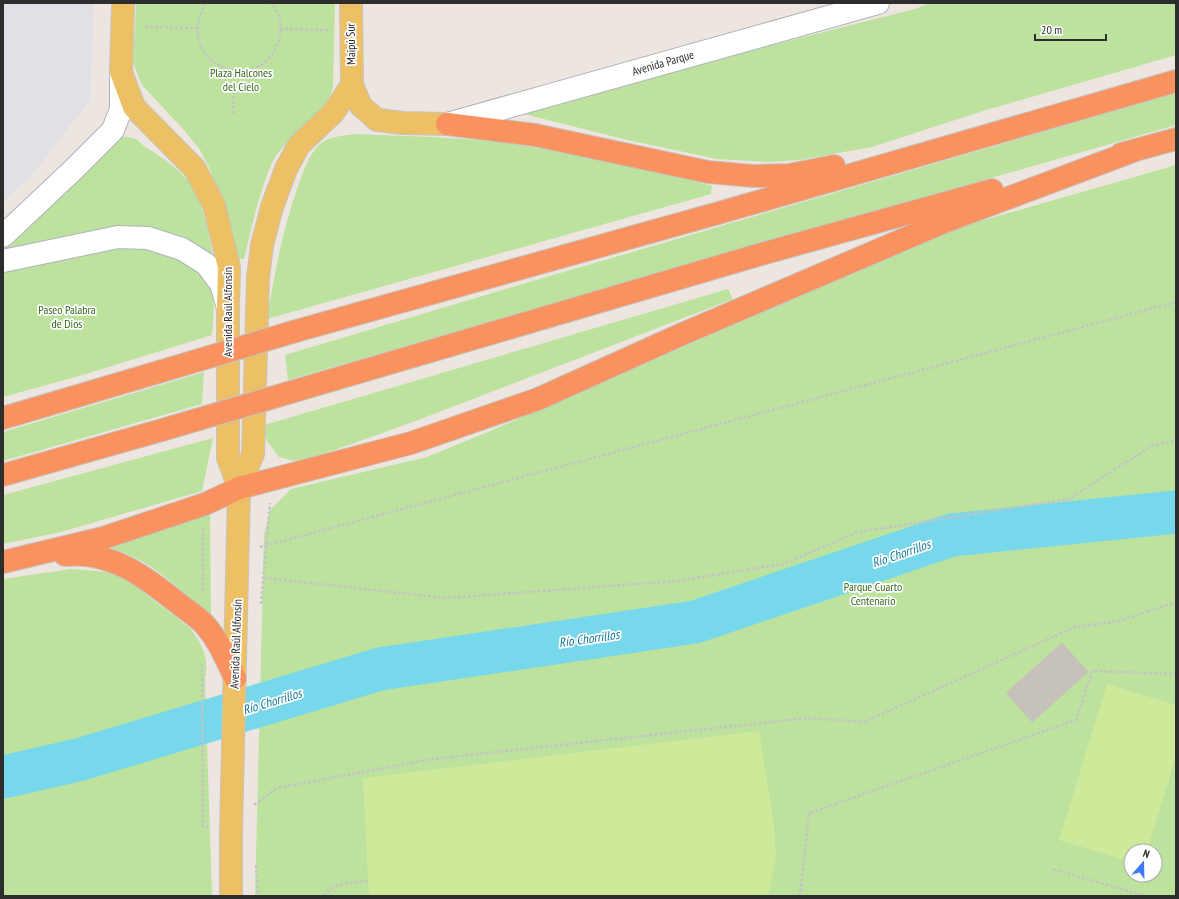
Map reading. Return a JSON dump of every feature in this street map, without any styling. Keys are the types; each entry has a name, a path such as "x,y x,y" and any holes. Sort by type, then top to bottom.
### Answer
{"highway":[{"path":"3,418 296,332 1176,81"},
{"path":"447,124 535,135 708,172 753,176 789,175 977,139"},
{"path":"3,475 750,258 1176,139"},
{"path":"9,561 103,538 205,504 239,488 411,443 538,399 680,335 944,222 1136,150"},
{"path":"9,561 71,554 100,556 133,570 170,596 205,625 222,648 235,678"}],"main road":[{"path":"121,72 123,3"},
{"name":"Maipú Sur","path":"351,3 352,85"},
{"name":"Avenida Raúl Alfonsín","path":"121,72 134,107 195,169 214,205 229,268 228,458 239,488 231,832 232,896"},
{"path":"352,85 361,106 378,120 403,123 447,124"},
{"name":"Avenida Raúl Alfonsín","path":"239,488 253,454 258,278 262,245 272,206 286,169 298,145 333,112 352,85"}],"street":[{"name":"Avenida Parque","path":"447,124 878,3"},
{"path":"3,236 113,130 121,108 121,72"},
{"path":"3,261 118,237 148,238 182,249 206,264 221,284 228,308"}],"path":[{"path":"206,3 199,15 197,28 199,41 205,54 214,63 227,69 241,71 255,68 267,60 276,49 280,36 280,21 275,8 271,3"},
{"path":"122,27 197,28"},
{"path":"280,29 351,30"},
{"path":"233,114 235,70"},
{"path":"238,553 1176,302"},
{"path":"264,578 446,598 676,581 783,564 858,532 1069,499 1153,445 1176,441"},
{"path":"254,805 277,788 432,759 807,718 864,722 1076,626 1119,621 1176,602"},
{"path":"800,896 809,813 1076,720 1092,671 1176,674"},
{"path":"202,684 203,826"},
{"path":"1053,869 1145,896"},
{"path":"324,896 336,886 368,881"}],"shaded area":[{"path":"3,3 94,3 90,100 31,176 3,202"}],"green space":[{"name":"Plaza Halcones del Cielo","path":"136,3 335,3 333,87 330,96 325,105 283,147 273,161 260,196 244,259 238,259 233,233 222,200 208,165 200,150 183,129 142,85 133,63"},
{"path":"930,3 1176,3 1176,55 983,111 872,147 799,160 770,162 717,159 623,139 524,114 538,108 748,51 915,9"},
{"path":"1176,93 1176,125 288,380 285,355"},
{"path":"355,134 474,140 513,144 588,156 712,186 711,194 267,319 284,232 294,198 307,163 318,146 326,140"},
{"path":"122,137 138,140 172,165 191,185 203,213 214,262 179,238 3,251 114,144"},
{"name":"Parque Cuarto Centenario","path":"1176,165 1176,896 255,896 264,535 270,510 291,489 427,457 488,432 953,229"},
{"name":"Paseo Palabra de Dios","path":"107,246 146,247 154,249 172,256 198,274 205,280 212,290 214,309 212,335 86,374 3,397 3,272 67,254"},
{"path":"728,289 733,299 413,422 318,456 294,461 279,457 267,441 261,426"},
{"path":"204,372 202,404 3,461 3,432"},
{"path":"213,438 202,491 61,532 3,544 3,495"},
{"path":"210,514 211,618 154,569 125,553 104,546"},
{"path":"71,569 118,573 190,628 202,646 206,664 205,679 212,896 3,896 3,579"},
{"path":"1107,684 1176,705 1176,756 1149,843 1123,843 1123,860 1059,840"},
{"path":"759,731 774,824 776,858 769,892 766,896 369,896 363,778"}],"building":[{"path":"1062,643 1088,672 1032,722 1006,693"}],"waterway":[{"name":"Río Chorrillos","path":"3,777 78,760 380,669 695,622 952,535 1176,512"}]}
